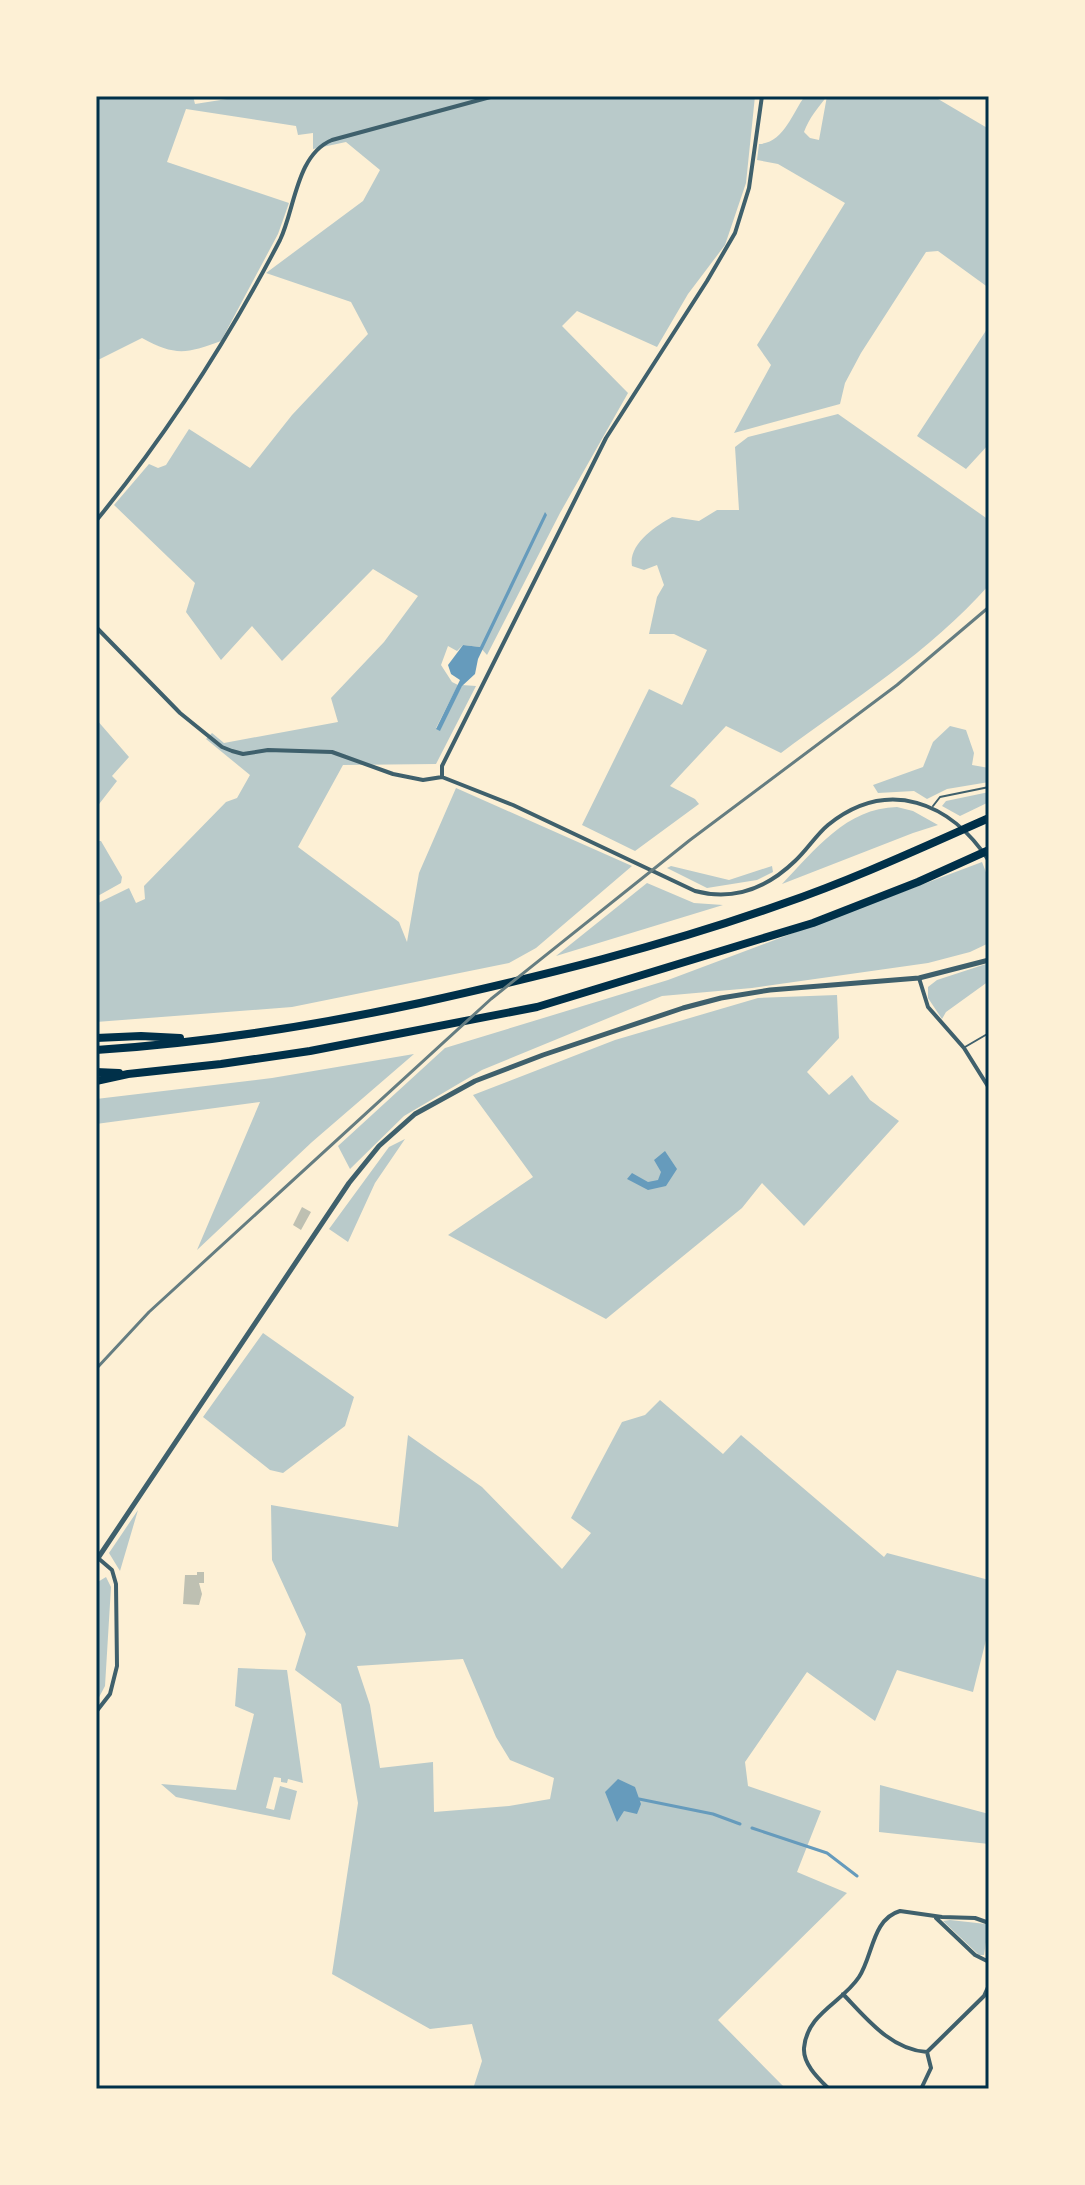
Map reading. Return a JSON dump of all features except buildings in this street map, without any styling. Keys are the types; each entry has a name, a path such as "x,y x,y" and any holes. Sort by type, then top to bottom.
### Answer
{"highway":[{"path":"96,1050 284,1029 541,977 783,904 989,818"},
{"path":"96,1081 128,1074 310,1051 537,1007 813,923 989,850"},
{"path":"96,1038 141,1036 197,1040"},
{"path":"96,1072 128,1074"}],"street":[{"path":"96,521 148,458 226,337 282,236 301,177 320,146 332,140 494,96"},
{"path":"442,777 442,766 606,438 735,233 749,188 762,96"},
{"path":"96,627 180,713 222,747 243,754 268,750 332,752 393,774 423,780 442,777 512,804 685,887 711,895 752,890 775,879 827,826 851,810 879,800 896,799 932,807 975,840 989,861"},
{"path":"96,1712 110,1694 117,1666 116,1584 112,1570 97,1560 349,1183 379,1146 415,1114 475,1081 543,1055 696,1005 770,990 919,978 989,960"},
{"path":"919,978 928,1007 964,1048 989,1088"},
{"path":"829,2089 813,2073 804,2055 810,2028 861,1975 883,1922 900,1911 935,1917 975,1918 989,1923"},
{"path":"935,1917 975,1955 989,1962"},
{"path":"843,1994 885,2035 916,2051 927,2052 984,1996 989,1985"},
{"path":"921,2089 931,2068 927,2052"}],"lane":[{"path":"932,807 940,797 989,787"},
{"path":"964,1048 989,1033"}],"shaded area":[{"path":"96,96 193,96 195,104 227,99 228,96 755,96 746,183 725,245 688,294 657,347 577,311 562,326 628,393 560,513 487,655 480,647 463,645 457,651 448,646 441,665 452,682 458,685 436,728 440,730 462,685 476,686 436,764 343,765 298,847 399,922 407,942 419,873 456,788 632,866 536,948 509,963 292,1007 96,1022 96,904 129,888 136,903 145,899 144,886 226,802 237,798 250,775 206,739 212,733 224,743 338,722 331,698 384,642 418,596 373,569 282,661 252,626 221,660 186,612 195,583 114,505 149,464 158,468 166,465 189,429 250,468 292,415 368,334 351,302 266,273 363,201 380,170 346,142 313,149 313,133 298,135 296,126 186,109 167,162 289,203 278,234 221,341 199,349 181,351 163,348 142,338 96,361"},
{"path":"805,96 827,96 933,96 989,129 989,288 938,251 926,252 861,353 845,383 840,404 734,433 771,365 757,345 845,203 778,164 757,160 759,144 781,133","holes":["827,96 819,140 810,138 804,132"]},
{"path":"989,326 989,444 966,469 917,436"},
{"path":"838,414 989,520 989,585 916,654 781,753 726,726 670,786 699,804 635,851 582,825 649,689 682,705 707,650 674,634 649,634 657,597 664,585 657,565 644,570 632,566 634,550 651,531 672,517 699,521 717,510 739,510 735,447 748,437"},
{"path":"96,719 129,757 112,776 117,781 96,808"},
{"path":"950,726 966,730 974,753 972,765 989,768 989,782 947,789 927,799 914,791 878,793 873,785 923,767 933,742"},
{"path":"989,792 989,802 960,816 942,806 946,801"},
{"path":"897,807 913,811 938,825 782,884 819,845 847,823 879,809"},
{"path":"96,841 101,841 122,877 121,883 96,897"},
{"path":"982,862 989,880 989,943 970,952 928,963 752,988 662,996 482,1070 404,1116 350,1169 338,1146 445,1048 668,980"},
{"path":"671,866 729,880 772,866 773,872 757,880 707,888 667,868"},
{"path":"647,883 694,903 723,905 556,956"},
{"path":"989,963 989,981 946,1012 942,1019 928,998 928,987 937,980"},
{"path":"837,995 839,1038 807,1072 829,1095 852,1075 870,1100 899,1121 804,1226 762,1183 742,1208 606,1319 448,1235 533,1177 473,1095 615,1040 758,998"},
{"path":"414,1054 312,1142 197,1250 260,1102 96,1124 96,1099 272,1078"},
{"path":"405,1139 375,1183 348,1242 329,1229 389,1147"},
{"path":"263,1333 354,1397 345,1426 283,1473 270,1470 203,1417"},
{"path":"660,1400 723,1454 741,1435 884,1557 887,1553 989,1580 989,1636 973,1692 897,1670 875,1721 807,1672 745,1762 748,1786 821,1811 797,1872 847,1893 718,2020 786,2089 473,2089 482,2061 472,2024 430,2029 332,1974 358,1803 341,1704 295,1670 306,1634 272,1560 271,1505 398,1527 408,1435 482,1487 562,1569 591,1533 571,1518 622,1422 645,1415","holes":["463,1659 496,1737 510,1760 554,1778 550,1799 434,1812 433,1762 380,1768 370,1705 357,1666"]},
{"path":"138,1510 120,1571 109,1553"},
{"path":"106,1577 111,1587 105,1686 96,1703 96,1583"},
{"path":"238,1668 287,1670 303,1783 288,1779 287,1783 281,1782 281,1778 274,1777 266,1808 274,1810 280,1786 297,1791 290,1820 176,1797 161,1784 236,1790 254,1714 235,1706"},
{"path":"880,1785 989,1814 989,1844 879,1832"},
{"path":"943,1921 986,1924 984,1955 979,1955"}],"water":[{"path":"545,512 547,515 478,659 475,674 462,686 440,731 436,729 460,680 451,674 448,665 463,645 480,647"},
{"path":"665,1151 677,1169 666,1186 648,1190 627,1179 632,1173 648,1182 658,1180 661,1172 654,1160"},
{"path":"618,1779 635,1787 641,1804 637,1814 624,1811 617,1822 605,1792"}],"waterway":[{"path":"639,1799 713,1814 740,1824"},
{"path":"752,1828 827,1853 857,1876"}],"railway":[{"path":"96,1369 149,1312 491,999 690,840 897,685 989,607"}]}
